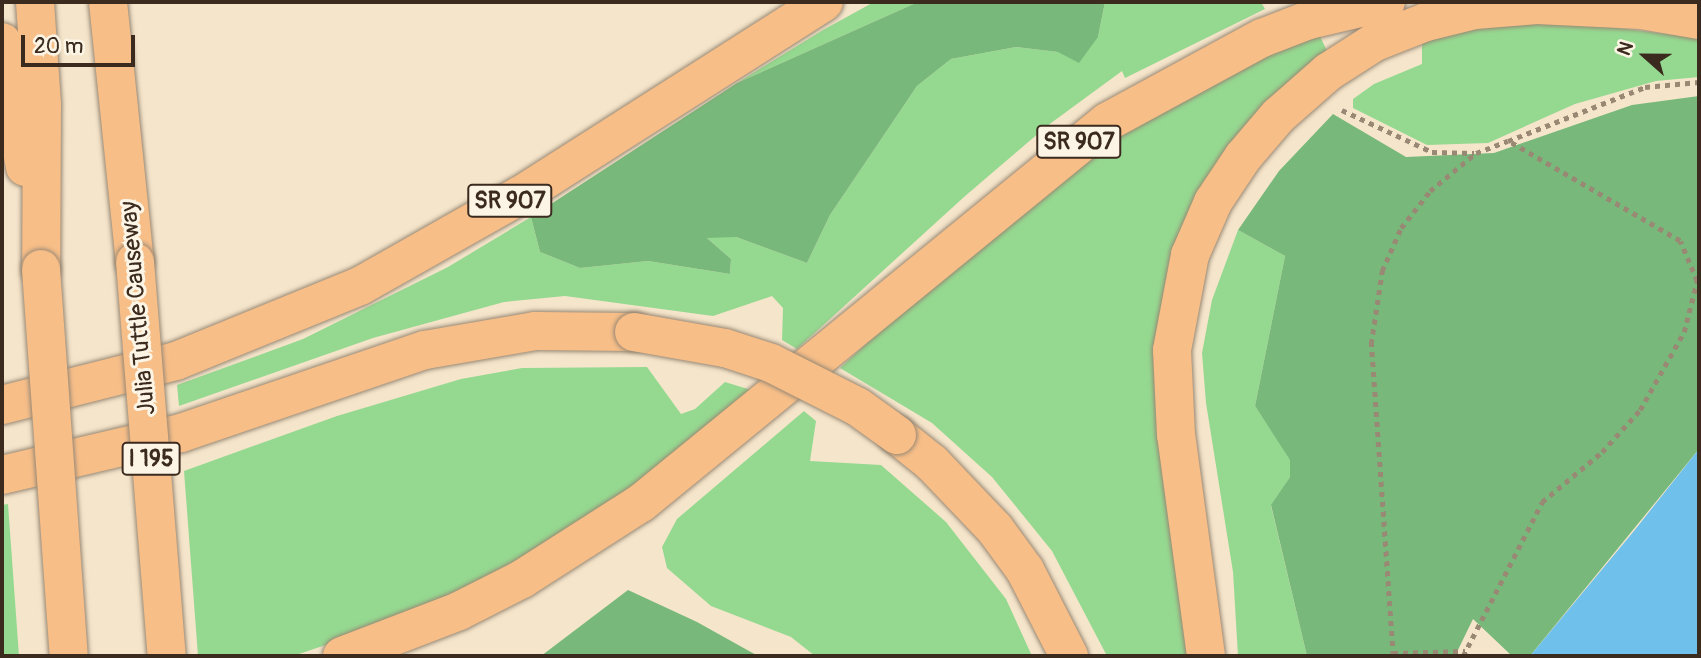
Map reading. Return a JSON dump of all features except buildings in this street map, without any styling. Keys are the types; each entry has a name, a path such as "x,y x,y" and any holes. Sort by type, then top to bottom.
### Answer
{"main road":[{"path":"35,2 42,105 41,258 69,656"},
{"name":"Julia Tuttle Causeway","path":"108,2 135,262 167,656"},
{"name":"SR 907","path":"2,405 176,361 360,286 521,195 824,2"},
{"name":"SR 907","path":"341,656 381,644 501,589 641,503 1107,122 1262,38 1308,20 1386,2"},
{"path":"1206,656 1172,396 1175,319 1190,255 1213,202 1260,136 1302,94 1375,42 1458,13 1559,5 1641,10 1699,20"},
{"path":"2,42 41,258"},
{"path":"2,475 181,433 375,364 452,344 535,331 634,332 725,348 771,363 858,407 897,435 941,471 995,530 1031,580 1069,656"}],"path":[{"path":"1508,141 1680,241 1697,281 1684,332 1640,410 1602,452 1542,502 1465,654 1393,655 1371,344 1382,271 1401,228 1430,191 1476,153 1644,87 1699,82"},
{"path":"1302,94 1432,152 1476,153"}],"green space":[{"path":"874,2 918,2 737,83 823,30"},
{"path":"918,2 1105,2 1098,37 1079,63 1058,52 1016,47 951,59 917,86 830,215 807,263 736,237 707,238 731,259 730,274 648,261 580,268 540,252 531,217 737,83"},
{"path":"1105,2 1261,2 1265,9 1125,78 1122,71 1047,126 964,197 797,349 782,340 783,308 772,296 713,316 565,296 504,302 373,338 179,406 177,385 303,339 448,267 531,217 540,252 580,268 648,261 730,274 731,259 706,237 736,237 807,263 830,215 917,86 951,59 1016,47 1058,52 1098,37"},
{"path":"1561,21 1699,38 1699,77 1656,81 1575,104 1488,143 1427,145 1353,108 1353,99 1374,84 1422,64 1422,42 1484,25"},
{"path":"1318,32 1327,51 1176,260 1191,656 1107,656 1052,551 992,477 932,423 840,368 1030,193 1128,122"},
{"path":"1699,96 1699,449 1530,656 1512,656 1473,619 1455,656 1307,656 1271,505 1290,477 1290,460 1255,406 1285,256 1238,230 1279,171 1333,114 1406,157 1494,153 1632,105"},
{"path":"1238,230 1285,256 1255,406 1290,459 1290,477 1271,506 1307,656 1238,656 1233,572 1206,403 1202,353 1212,300"},
{"path":"647,367 681,414 695,409 725,382 751,390 654,476 499,574 391,623 293,656 198,656 184,471 337,416 461,379 522,368"},
{"path":"804,411 816,421 810,461 881,465 946,522 1006,599 1032,656 815,656 791,637 711,606 667,568 662,547 677,519"},
{"path":"8,504 19,656 2,656 2,505"},
{"path":"628,590 697,622 758,656 541,656"}],"water":[{"path":"1699,449 1699,656 1530,656 1634,531"}]}
